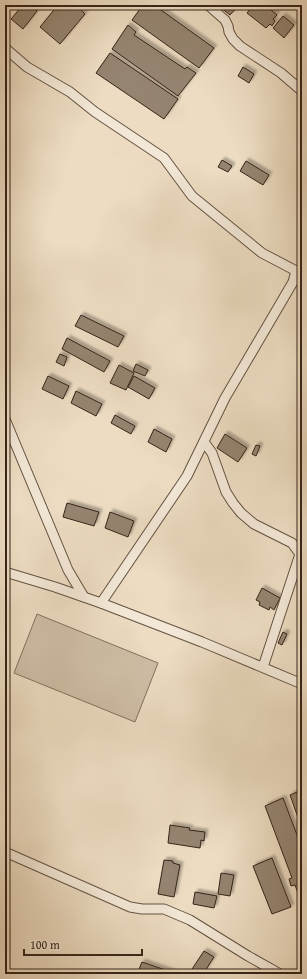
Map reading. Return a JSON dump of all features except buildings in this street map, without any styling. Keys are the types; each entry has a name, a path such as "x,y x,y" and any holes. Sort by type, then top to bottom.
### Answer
{"street":[{"path":"208,5 225,20 233,39 281,73 302,91"},
{"path":"5,48 27,67 70,92 95,112 164,158 192,196 262,253 299,272 225,398 187,476 101,603"},
{"path":"5,419 68,570 84,597"},
{"path":"204,442 212,452 226,492 241,513 254,524 292,543 300,554 263,667"},
{"path":"5,572 101,603 202,642 302,684"},
{"path":"5,852 130,907 142,909 164,909 190,920 241,952 280,974"}],"shaded area":[{"path":"37,614 158,663 135,722 14,673"}]}
